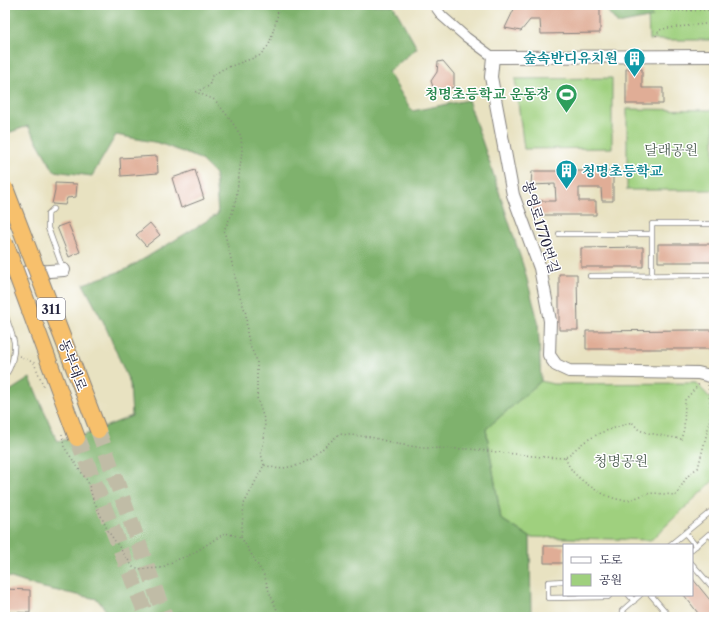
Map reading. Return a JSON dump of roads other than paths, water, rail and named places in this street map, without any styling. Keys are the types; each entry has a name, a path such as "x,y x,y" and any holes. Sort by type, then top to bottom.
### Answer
{"highway":[{"name":"동부대로","path":"5,188 98,430"},
{"name":"동부대로","path":"5,243 77,438"}],"street":[{"path":"434,5 442,16 466,37 493,57 714,56"},
{"name":"봉영로1770번길","path":"493,57 491,77 513,195 540,268 550,321 549,354 556,365 569,371 698,373 707,378"},
{"path":"5,274 64,270"}],"lane":[{"path":"53,209 48,214 48,228 64,270"},
{"path":"652,275 652,224 714,224"},
{"path":"559,234 652,234"},
{"path":"590,276 714,275"},
{"path":"5,314 14,342 13,358 9,371 5,375"},
{"path":"671,544 714,509"},
{"path":"685,533 692,544"},
{"path":"694,548 709,534 714,540"},
{"path":"693,565 714,589"},
{"path":"563,582 548,582 548,598 609,596"},
{"path":"630,596 634,601"},
{"path":"627,617 622,611 639,596"},
{"path":"652,596 670,617"}],"tunnel":[{"path":"98,430 165,617"},
{"path":"77,438 147,617"}],"place":[{"name":"숲속반디유치원","path":"634,78"},
{"name":"청명초등학교 운동장","path":"566,114"},
{"name":"청명초등학교","path":"567,190"}],"park label":[{"name":"달래공원","path":"671,150"},
{"name":"청명공원","path":"621,461"}]}
